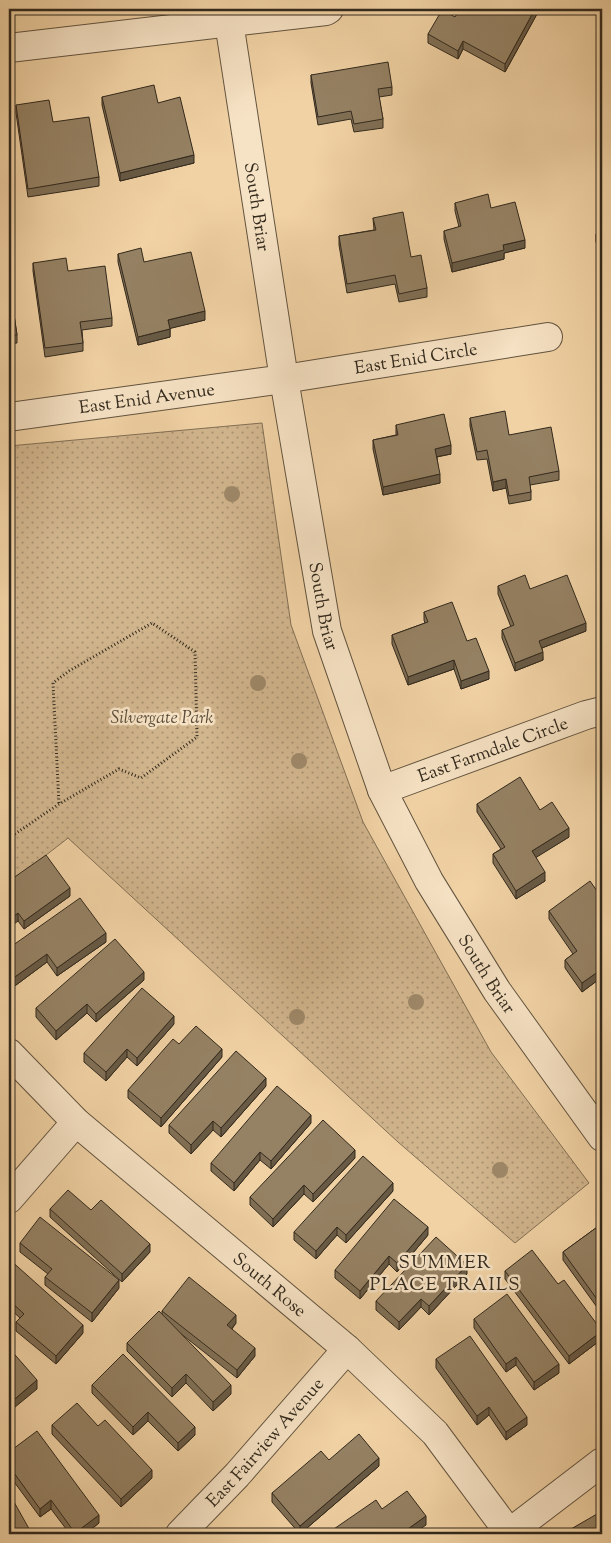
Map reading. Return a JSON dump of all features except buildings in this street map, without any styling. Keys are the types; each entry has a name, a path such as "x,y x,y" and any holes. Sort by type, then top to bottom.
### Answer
{"street":[{"path":"9,48 228,16 326,11 329,9"},
{"name":"South Briar","path":"228,16 284,378 327,631 382,790 428,881 497,991 602,1137"},
{"name":"East Enid Circle","path":"284,378 548,337"},
{"name":"East Enid Avenue","path":"9,417 284,378"},
{"name":"East Farmdale Circle","path":"382,790 586,715 602,711"},
{"name":"South Rose","path":"9,1053 76,1122 347,1348 435,1434 509,1534"},
{"path":"9,1199 76,1122"},
{"name":"East Fairview Avenue","path":"180,1534 237,1476 347,1348"},
{"path":"509,1534 602,1462"}],"path":[{"path":"9,838 59,804 119,769 142,778 197,737 196,652 152,623 69,671 53,683 59,804"}],"green space":[{"name":"Silvergate Park","path":"262,423 291,625 363,822 491,1052 589,1183 515,1243 398,1142 68,838 9,884 9,446"}],"district":[{"name":"SUMMER PLACE TRAILS","path":"445,1272"}]}
